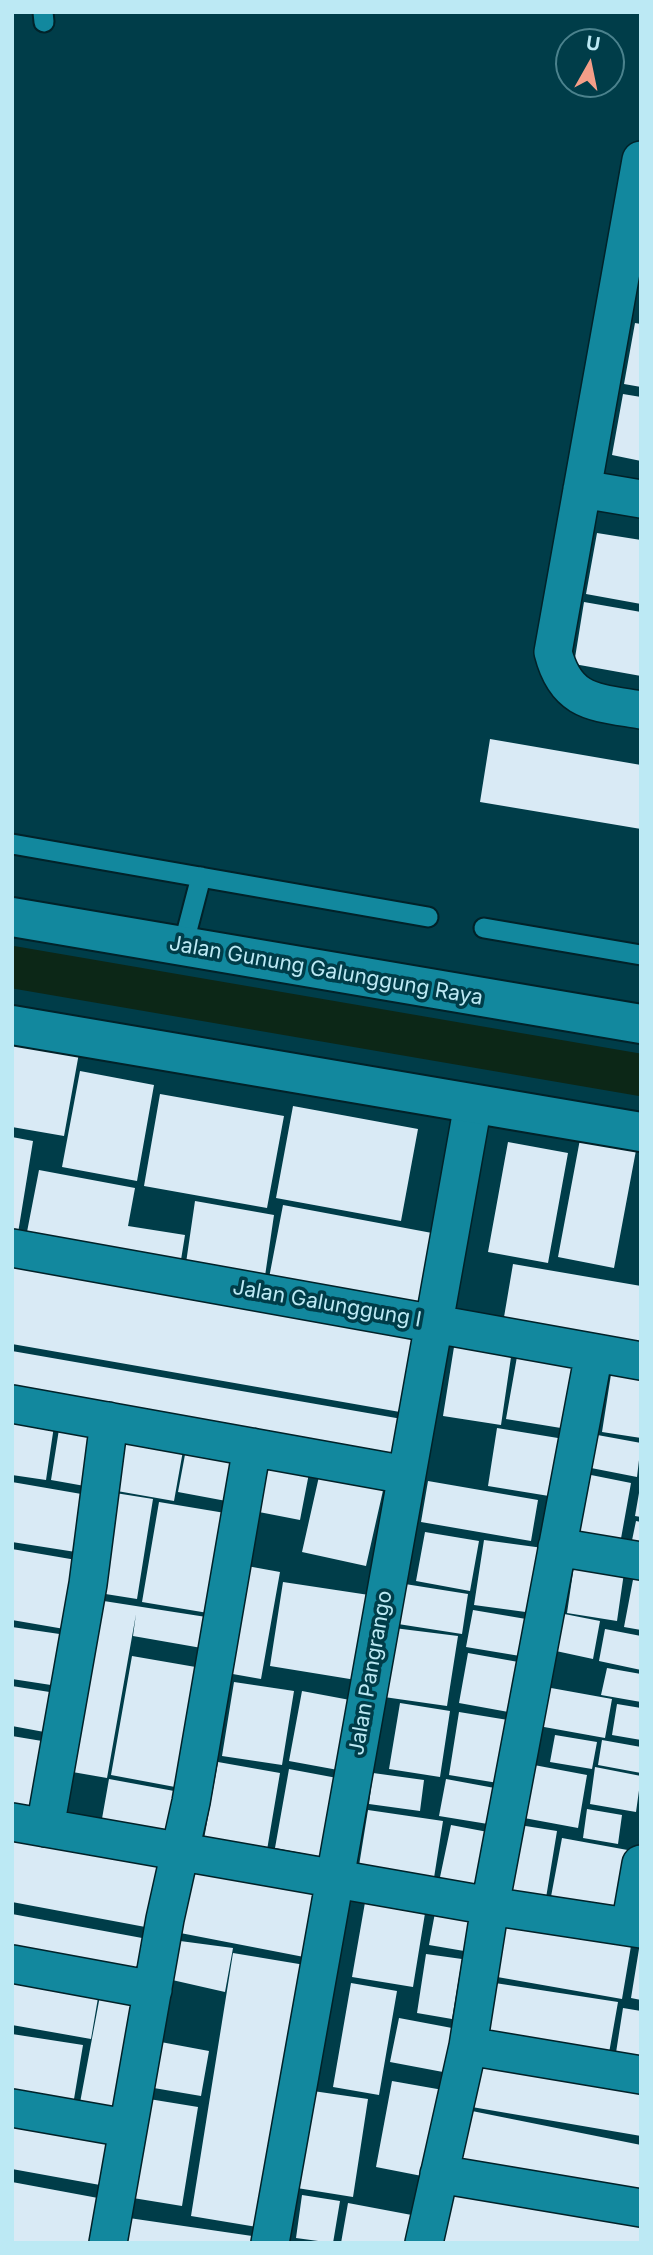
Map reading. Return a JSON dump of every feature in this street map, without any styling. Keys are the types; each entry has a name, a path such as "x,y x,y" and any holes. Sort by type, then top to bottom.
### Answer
{"street":[{"path":"641,160 629,292 582,489 553,652 565,683 578,695 641,710"},
{"path":"582,489 641,499"},
{"name":"Jalan Gunung Galunggung Raya","path":"12,917 641,1024"},
{"path":"12,1025 641,1132"},
{"name":"Jalan Pangrango","path":"270,2243 472,1104"},
{"name":"Jalan Galunggung I","path":"12,1248 641,1361"},
{"path":"424,2243 468,2046 490,1906 594,1353"},
{"path":"12,1404 406,1475"},
{"path":"108,1422 88,1584 29,1825 490,1906 635,1928 641,1864"},
{"path":"108,2243 125,2128 178,1852 191,1802 252,1447"},
{"path":"557,1547 641,1561"},
{"path":"12,1964 153,1990"},
{"path":"468,2046 641,2075"},
{"path":"12,2108 125,2128"},
{"path":"439,2174 641,2208"}],"lane":[{"path":"12,844 428,917"},
{"path":"183,946 201,877"},
{"path":"484,928 641,955"}],"building":[{"path":"635,323 641,324 641,387 624,384"},
{"path":"623,394 641,397 641,461 612,455"},
{"path":"597,533 641,540 641,604 586,594"},
{"path":"584,602 641,612 641,676 574,664"},
{"path":"490,739 641,765 641,829 480,802"},
{"path":"12,1042 79,1053 64,1136 12,1127"},
{"path":"80,1071 154,1085 137,1181 62,1167"},
{"path":"160,1094 284,1116 267,1208 144,1186"},
{"path":"293,1106 418,1129 401,1221 276,1198"},
{"path":"581,1134 637,1145 614,1268 558,1257"},
{"path":"12,1137 33,1141 18,1233 12,1232"},
{"path":"508,1142 568,1153 548,1263 488,1252"},
{"path":"39,1170 135,1188 128,1226 185,1235 180,1266 26,1237"},
{"path":"195,1201 274,1215 265,1276 186,1263"},
{"path":"283,1205 432,1233 417,1307 269,1278"},
{"path":"12,1261 415,1338 400,1412 12,1344"},
{"path":"513,1264 641,1286 641,1347 503,1323"},
{"path":"454,1347 511,1357 501,1425 443,1416"},
{"path":"12,1351 402,1419 394,1470 12,1403"},
{"path":"518,1351 578,1362 567,1429 506,1419"},
{"path":"612,1368 641,1373 641,1438 602,1432"},
{"path":"12,1419 54,1426 46,1480 12,1475"},
{"path":"60,1423 106,1431 96,1488 51,1480"},
{"path":"497,1428 564,1439 555,1497 488,1486"},
{"path":"110,1432 184,1445 174,1501 100,1488"},
{"path":"592,1434 641,1443 637,1477 586,1467"},
{"path":"187,1444 246,1455 237,1503 178,1492"},
{"path":"270,1460 310,1468 300,1520 259,1512"},
{"path":"320,1472 384,1486 366,1566 302,1552"},
{"path":"586,1474 631,1483 620,1544 575,1536"},
{"path":"428,1481 538,1500 531,1541 421,1522"},
{"path":"12,1482 93,1496 82,1553 12,1542"},
{"path":"109,1492 153,1499 137,1599 93,1592"},
{"path":"641,1493 641,1517 635,1516"},
{"path":"159,1502 237,1515 220,1615 142,1602"},
{"path":"636,1521 641,1522 641,1552 630,1550"},
{"path":"425,1532 479,1541 470,1591 416,1581"},
{"path":"484,1540 543,1548 533,1613 474,1605"},
{"path":"12,1549 88,1562 76,1631 12,1620"},
{"path":"576,1552 626,1559 617,1621 567,1613"},
{"path":"636,1564 641,1565 641,1630 624,1627"},
{"path":"247,1566 280,1572 261,1679 227,1673"},
{"path":"283,1582 369,1595 356,1680 270,1666"},
{"path":"405,1584 468,1594 462,1634 398,1624"},
{"path":"91,1599 219,1619 213,1650 133,1636 136,1614 107,1778 61,1770"},
{"path":"473,1610 532,1620 526,1657 466,1647"},
{"path":"549,1611 600,1621 593,1659 542,1648"},
{"path":"12,1627 73,1636 64,1687 12,1679"},
{"path":"394,1628 458,1636 447,1706 384,1697"},
{"path":"605,1629 641,1636 641,1670 599,1661"},
{"path":"468,1653 524,1663 514,1713 459,1703"},
{"path":"132,1656 213,1670 191,1790 111,1775"},
{"path":"607,1668 641,1674 641,1702 601,1695"},
{"path":"234,1682 294,1691 282,1765 222,1756"},
{"path":"12,1686 62,1694 55,1734 12,1726"},
{"path":"540,1686 612,1699 605,1738 533,1725"},
{"path":"302,1691 350,1700 338,1770 289,1761"},
{"path":"400,1703 450,1711 440,1777 389,1769"},
{"path":"617,1704 641,1708 641,1740 612,1735"},
{"path":"459,1712 508,1720 498,1783 449,1775"},
{"path":"555,1735 597,1742 592,1769 550,1762"},
{"path":"12,1736 54,1743 39,1822 12,1817"},
{"path":"602,1740 641,1747 641,1773 598,1765"},
{"path":"218,1762 280,1773 267,1850 204,1839"},
{"path":"518,1762 587,1775 578,1828 508,1815"},
{"path":"595,1767 641,1776 636,1812 590,1804"},
{"path":"289,1769 337,1778 322,1857 275,1848"},
{"path":"373,1773 424,1780 420,1811 369,1804"},
{"path":"109,1779 185,1793 176,1843 100,1830"},
{"path":"446,1779 500,1789 494,1825 439,1816"},
{"path":"587,1809 622,1815 618,1844 583,1838"},
{"path":"368,1810 443,1821 433,1884 358,1872"},
{"path":"513,1824 557,1831 545,1904 501,1897"},
{"path":"451,1825 493,1833 481,1890 439,1882"},
{"path":"12,1826 171,1854 156,1929 12,1902"},
{"path":"562,1838 633,1851 621,1915 550,1902"},
{"path":"185,1857 319,1882 304,1957 170,1931"},
{"path":"367,1891 427,1901 413,1987 352,1977"},
{"path":"437,1902 477,1909 470,1952 429,1945"},
{"path":"12,1914 153,1940 145,1984 12,1959"},
{"path":"496,1916 632,1940 622,1999 486,1975"},
{"path":"165,1939 233,1948 225,1992 159,1977"},
{"path":"639,1949 641,1950 641,2000 631,1998"},
{"path":"233,1953 305,1965 263,2228 191,2216"},
{"path":"426,1954 462,1959 452,2019 417,2013"},
{"path":"12,1971 100,1986 91,2039 12,2025"},
{"path":"351,1983 397,1991 379,2095 333,2087"},
{"path":"495,1983 618,2002 609,2053 486,2034"},
{"path":"102,1985 150,1993 127,2116 79,2108"},
{"path":"623,2008 641,2011 641,2064 615,2059"},
{"path":"399,2018 452,2028 443,2072 390,2062"},
{"path":"12,2034 83,2045 73,2105 12,2095"},
{"path":"150,2040 209,2051 201,2096 142,2086"},
{"path":"475,2050 641,2079 641,2136 466,2106"},
{"path":"392,2081 443,2090 427,2177 376,2167"},
{"path":"313,2091 368,2099 353,2197 297,2188"},
{"path":"149,2099 198,2107 182,2206 133,2198"},
{"path":"467,2110 641,2145 641,2196 458,2160"},
{"path":"12,2122 109,2140 100,2185 12,2169"},
{"path":"12,2182 98,2198 90,2243 12,2243"},
{"path":"446,2190 641,2219 641,2243 437,2243"},
{"path":"302,2195 340,2201 333,2243 296,2238"},
{"path":"348,2203 417,2216 412,2243 341,2243"},
{"path":"129,2218 259,2237 258,2243 112,2243"}],"waterway":[{"path":"12,967 641,1075"}]}
